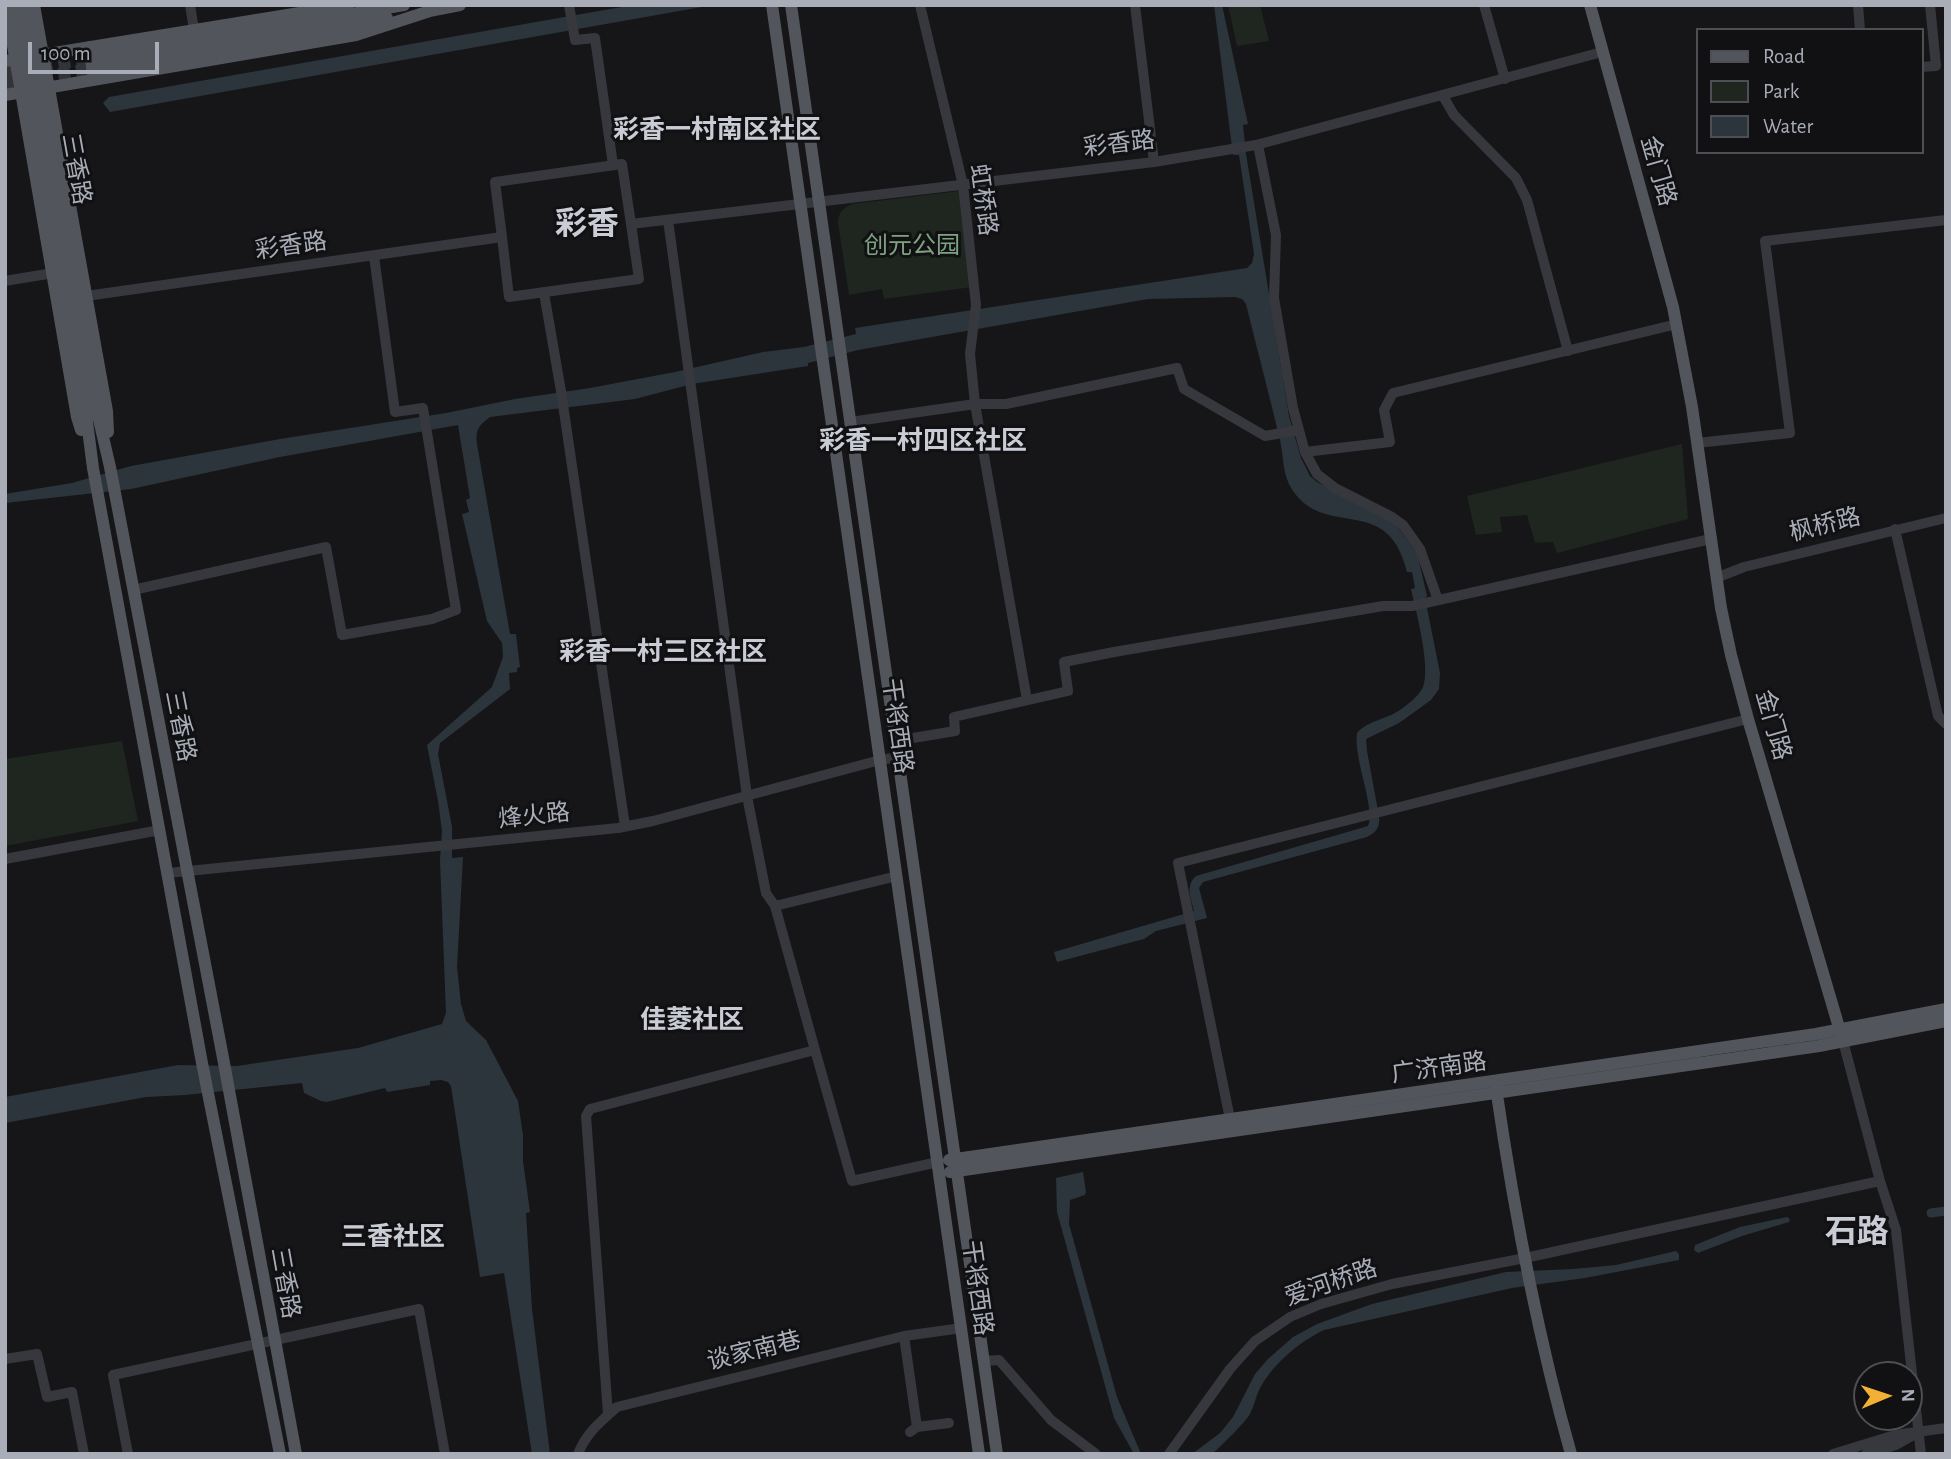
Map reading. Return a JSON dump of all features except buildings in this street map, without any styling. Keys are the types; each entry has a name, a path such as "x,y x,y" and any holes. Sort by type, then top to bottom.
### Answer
{"main road":[{"path":"6,5 10,60 21,92 77,417 93,469"},
{"name":"三香路","path":"14,5 91,413 110,468 296,1454"},
{"name":"三香路","path":"25,5 91,413 93,469 202,1063 280,1454"},
{"path":"34,5 107,411 110,468"},
{"path":"10,60 348,5"},
{"path":"404,5 100,62 460,5"},
{"name":"干将西路","path":"772,5 979,1454"},
{"name":"干将西路","path":"791,5 997,1454"},
{"name":"金门路","path":"1590,5 1657,245 1676,324 1698,443 1726,633 1748,719 1841,1035"},
{"path":"5,95 356,35 436,9"},
{"path":"89,47 94,80"},
{"name":"广济南路","path":"1841,1035 1946,1009"},
{"name":"广济南路","path":"956,1165 1946,1021"},
{"path":"1495,1087 1525,1261 1551,1382 1571,1454"},
{"name":"广济南路","path":"939,1168 1230,1119 1495,1087"},
{"path":"975,1427 993,1425"}],"street":[{"path":"190,5 194,30"},
{"name":"虹桥路","path":"919,5 962,185 976,305 970,355 975,404 1027,700"},
{"path":"1135,5 1154,162"},
{"path":"1484,5 1505,79"},
{"path":"1858,5 1860,28"},
{"path":"1923,67 1936,65 1930,5"},
{"path":"569,9 575,40 595,38 613,165"},
{"name":"彩香路","path":"631,224 1154,162 1257,145 1602,52"},
{"path":"1443,96 1454,116 1516,178 1527,200 1568,351"},
{"path":"1257,145 1276,235 1274,298 1297,431 1305,452 1317,474 1335,488 1403,525 1420,549 1438,600"},
{"path":"622,164 631,224 639,279 509,297 495,182 622,164"},
{"path":"667,220 747,796 766,893 775,906 852,1181 939,1168"},
{"path":"1698,443 1790,433 1765,241 1946,220"},
{"name":"彩香路","path":"86,296 502,237"},
{"path":"133,590 326,547 342,635 432,619 456,610 423,408 395,412 374,256"},
{"path":"5,281 52,273"},
{"path":"544,293 625,826"},
{"path":"1305,452 1390,442 1384,410 1393,393 1676,324"},
{"path":"850,422 975,404 1006,404 1177,368 1184,389 1265,436 1297,431"},
{"name":"枫桥路","path":"1716,578 1744,567 1946,518"},
{"path":"1895,530 1938,716 1946,724"},
{"path":"895,741 955,731 954,717 1068,691 1064,662 1383,606 1412,606 1712,539"},
{"path":"1230,1119 1178,863 1748,719"},
{"name":"烽火路","path":"168,873 578,833 625,826 898,757"},
{"path":"5,859 160,830"},
{"path":"775,906 897,876"},
{"name":"金门路","path":"1841,1035 1897,1238 1921,1454"},
{"path":"608,1414 586,1116 590,1109 815,1050"},
{"name":"爱河桥路","path":"1169,1454 1244,1352 1290,1317 1321,1304 1365,1290 1525,1261 1880,1181"},
{"path":"128,1454 113,1375 419,1309 444,1454"},
{"name":"谈家南巷","path":"578,1454 594,1427 617,1407 904,1336 962,1328"},
{"path":"904,1336 914,1429 949,1423"},
{"path":"5,1359 37,1354 47,1397 72,1392 85,1454"},
{"path":"984,1361 999,1360 1051,1420 1096,1454"},
{"path":"1833,1454 1895,1435 1946,1428"},
{"path":"1866,1454 1896,1445 1919,1433"}],"green space":[{"path":"1228,5 1260,5 1269,41 1237,46"},
{"name":"创元公园","path":"960,191 972,287 884,299 882,289 849,295 838,223 844,209 852,204"},
{"path":"1682,444 1688,519 1557,553 1553,542 1535,543 1527,515 1500,517 1502,532 1476,535 1467,496"},
{"path":"122,741 138,821 5,846 5,759"}],"water":[{"path":"633,5 713,5 110,112 103,103 109,97"},
{"path":"1214,5 1222,5 1248,124 1243,125 1246,154 1289,416 1301,458 1310,476 1317,482 1395,523 1417,553 1427,596 1425,598 1440,673 1439,689 1431,700 1399,723 1366,739 1379,816 1377,829 1373,833 1367,837 1203,882 1199,888 1207,918 1156,931 1144,939 1057,962 1054,952 1194,911 1190,888 1196,876 1368,826 1369,808 1358,756 1357,733 1400,710 1416,697 1423,687 1424,653 1411,589 1415,588 1412,572 1407,572 1398,548 1386,532 1372,524 1322,513 1307,505 1289,485 1272,406 1246,304 1242,299 1148,299 858,350 808,363 808,366 692,384 635,399 490,417 479,428 477,444 510,634 516,634 520,667 517,672 509,673 510,689 440,743 438,754 452,827 452,858 463,857 457,967 461,1004 466,1021 486,1040 518,1101 530,1212 526,1213 532,1309 550,1454 532,1454 504,1273 480,1277 451,1086 448,1082 430,1081 430,1085 387,1092 385,1088 327,1102 304,1093 302,1083 146,1097 5,1123 5,1097 178,1065 237,1066 358,1048 442,1024 446,1013 440,860 442,831 427,745 492,687 503,657 502,643 487,621 462,514 469,512 466,500 470,498 458,425 280,457 131,489 5,503 5,494 72,483 131,466 590,388 763,352 804,347 856,334 855,328 1247,268 1252,263 1254,254 1239,155 1233,155"},
{"path":"1083,1172 1086,1192 1085,1195 1070,1200 1069,1224 1117,1397 1141,1454 1134,1454 1114,1418 1057,1212 1056,1178"},
{"path":"1787,1217 1789,1222 1698,1253 1694,1250 1695,1245 1740,1227"},
{"path":"1676,1251 1679,1260 1585,1278 1512,1288 1324,1330 1296,1347 1272,1370 1260,1388 1250,1414 1221,1446 1212,1454 1192,1454 1220,1433 1233,1417 1255,1374 1268,1359 1293,1337 1317,1324 1372,1304 1506,1272 1616,1265"}],"waterway":[{"path":"1931,1213 1946,1211"}],"tunnel":[{"path":"5,73 99,57"},
{"path":"5,83 101,67"}],"district":[{"name":"彩香一村南区社区","path":"717,130"},
{"name":"彩香","path":"587,224"},
{"name":"彩香一村四区社区","path":"923,441"},
{"name":"彩香一村三区社区","path":"663,652"},
{"name":"佳菱社区","path":"692,1020"},
{"name":"石路","path":"1857,1232"},
{"name":"三香社区","path":"393,1237"}]}
